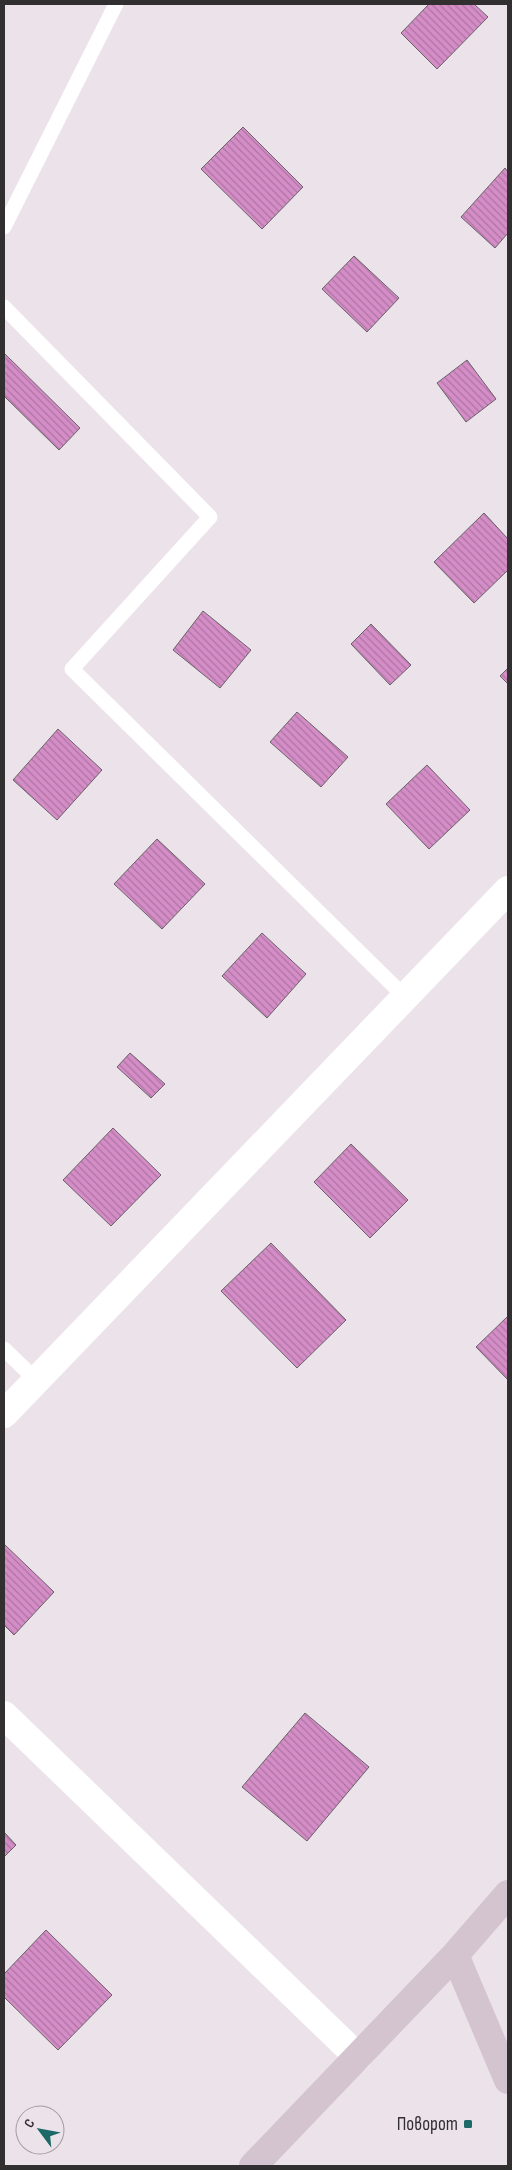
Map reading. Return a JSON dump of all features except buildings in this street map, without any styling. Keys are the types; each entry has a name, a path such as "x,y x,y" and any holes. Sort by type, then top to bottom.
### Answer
{"main road":[{"path":"253,2166 455,1955 508,1894"},
{"path":"455,1955 508,2080"}],"street":[{"path":"4,1414 508,890"},
{"path":"4,1715 358,2057"}],"lane":[{"path":"4,227 116,4"},
{"path":"4,307 210,517 72,669 405,997"},
{"path":"4,1348 36,1380"}],"place":[{"name":"Поворот","path":"468,2124"}]}
